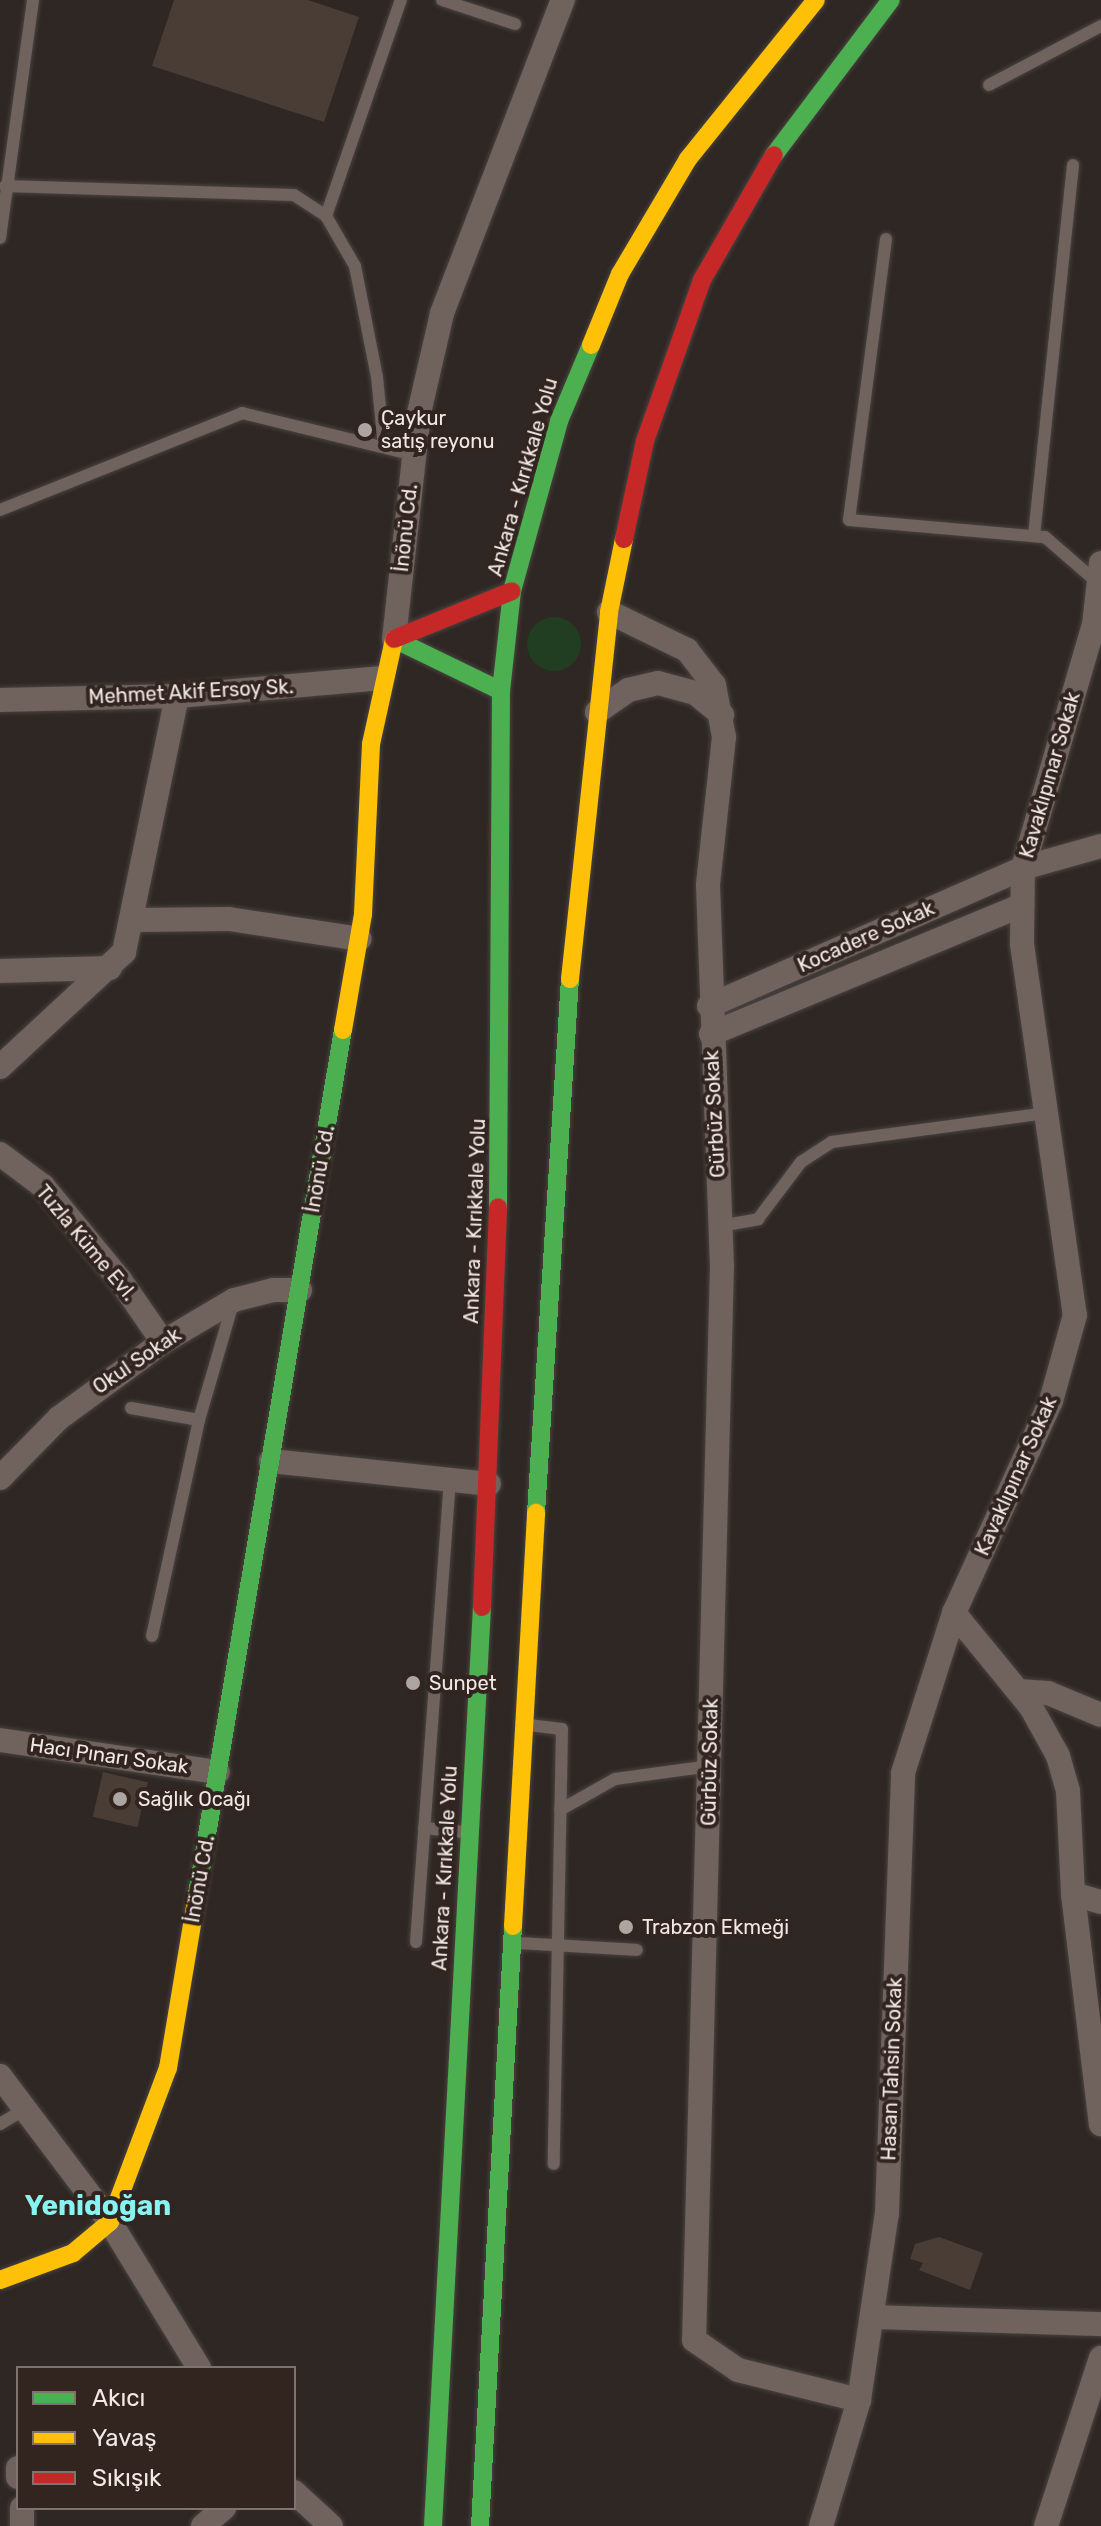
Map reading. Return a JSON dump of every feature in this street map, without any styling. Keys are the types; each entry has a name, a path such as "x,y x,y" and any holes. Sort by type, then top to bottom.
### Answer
{"main road":[{"name":"Ankara - Kırıkkale Yolu","path":"433,2526 467,1832 489,1484 500,1145 501,691 512,591 559,421 620,274 695,148 816,0"},
{"path":"480,2526 515,1943 560,1068 609,612 645,441 702,280 775,153 891,0"},
{"path":"394,639 512,591"},
{"path":"394,639 501,691"},
{"name":"İnönü Cd.","path":"0,2280 73,2253 110,2222 168,2068 359,939 371,744 382,678 394,639"}],"street":[{"name":"İnönü Cd.","path":"394,639 414,455 442,313 563,0"},
{"name":"Kavaklıpınar Sokak","path":"954,1613 1051,1401 1075,1315 1022,944 1023,868 1094,624 1099,572"},
{"name":"Gürbüz Sokak","path":"609,612 687,650 714,685 724,737 708,885 709,1006 720,1226 710,1766 694,2340 738,2370 859,2400"},
{"name":"Mehmet Akif Ersoy Sk.","path":"0,700 177,696 382,678"},
{"path":"597,712 628,690 658,683 695,693 722,715"},
{"path":"0,1067 124,952 134,920 177,696"},
{"name":"Kocadere Sokak","path":"709,1006 1023,868 1101,846"},
{"name":"Kocadere Sokak","path":"711,1034 1022,905"},
{"path":"134,920 229,919 359,939"},
{"path":"0,971 110,968"},
{"name":"Tuzla Küme Evl.","path":"0,1154 43,1186 120,1280 163,1342"},
{"name":"Okul Sokak","path":"1,1471 59,1418 163,1342 234,1300 273,1290 300,1290"},
{"path":"271,1461 489,1484"},
{"path":"954,1613 1019,1691 1058,1756 1068,1791 1073,1894 1098,2063 1101,2124"},
{"name":"Hasan Tahsin Sokak","path":"821,2526 859,2400 887,2213 903,1773 954,1613"},
{"path":"1019,1691 1048,1693 1101,1715"},
{"name":"Hacı Pınarı Sokak","path":"0,1740 218,1772"},
{"path":"1073,1894 1101,1902"},
{"path":"0,2076 110,2222 198,2366"},
{"path":"873,2317 1101,2324"},
{"path":"1046,2526 1101,2358"},
{"path":"296,2494 331,2526"},
{"path":"203,2526 222,2510"}],"lane":[{"path":"0,238 33,0"},
{"path":"326,216 401,0"},
{"path":"442,0 515,24"},
{"path":"989,85 1101,26"},
{"path":"1034,536 1073,165"},
{"path":"5,186 294,195 326,216 355,266 377,377 384,447"},
{"path":"886,239 849,520 1034,536 1099,572"},
{"path":"0,510 242,413 414,455"},
{"path":"720,1226 758,1219 801,1162 832,1142 1047,1113"},
{"path":"152,1636 199,1420 234,1300"},
{"path":"131,1408 199,1420"},
{"path":"416,1942 450,1480"},
{"path":"526,1724 562,1729 554,2164"},
{"path":"560,1810 627,1776 710,1766"},
{"path":"424,1828 467,1832"},
{"path":"515,1943 637,1950"},
{"path":"0,2124 25,2109"}],"green space":[{"path":"554,617 573,625 581,644 573,663 554,671 535,663 527,644 535,625"}],"building":[{"path":"174,0 308,0 359,17 324,122 152,66"},
{"name":"Sağlık Ocağı","path":"103,1772 148,1782 137,1827 93,1817"},
{"path":"939,2237 983,2253 970,2290 919,2270 923,2263 910,2259 915,2244"}],"traffic: fast":[{"path":"774,155 891,0"},
{"path":"498,1207 501,691 512,591 559,421 591,345"},
{"path":"394,639 501,691"},
{"path":"536,1513 570,979"},
{"path":"197,1894 343,1030"},
{"path":"433,2526 482,1607"},
{"path":"480,2526 513,1926"}],"traffic: slow":[{"path":"591,345 620,274 688,159 816,0"},
{"path":"570,979 609,612 624,539"},
{"path":"343,1030 363,914 371,744 394,639"},
{"path":"513,1926 536,1513"},
{"path":"0,2280 73,2253 110,2222 168,2068 197,1894"}],"traffic: jam":[{"path":"624,539 645,441 702,280 774,155"},
{"path":"394,639 512,591"},
{"path":"482,1607 498,1207"}],"place":[{"name":"Çaykur satış reyonu","path":"365,430"},
{"name":"Sunpet","path":"413,1683"},
{"name":"Sağlık Ocağı","path":"120,1799"},
{"name":"Trabzon Ekmeği","path":"626,1927"}],"district":[{"name":"Yenidoğan","path":"98,2206"}]}
